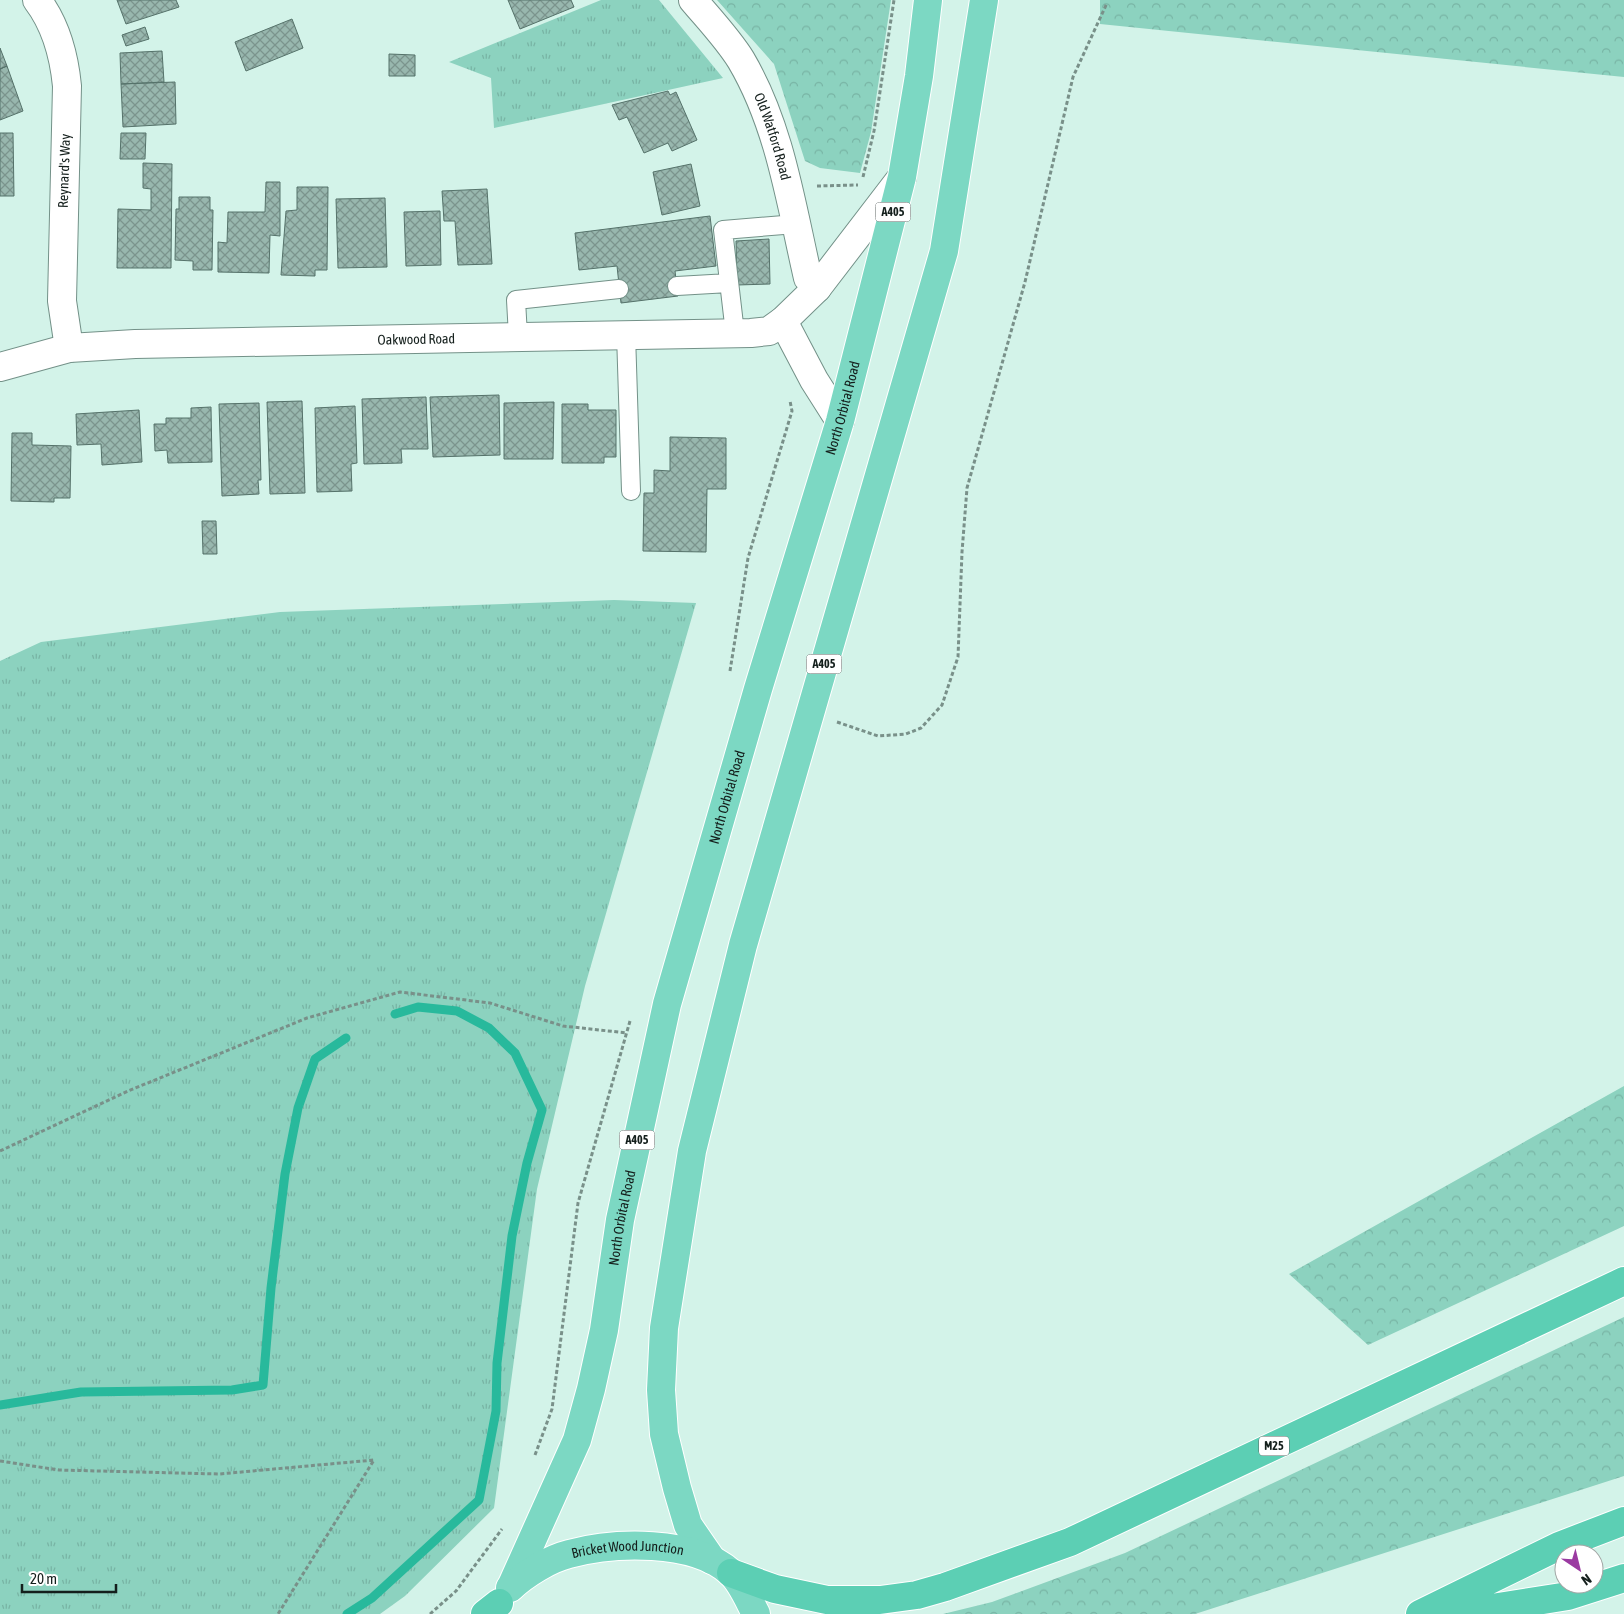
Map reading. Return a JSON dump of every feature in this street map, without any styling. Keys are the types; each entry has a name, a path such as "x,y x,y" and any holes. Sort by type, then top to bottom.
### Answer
{"highway":[{"name":"North Orbital Road","path":"497,1604 577,1440 589,1398 604,1330 620,1220 667,1004 758,689 840,421 902,177 919,76 928,0"},
{"name":"A405","path":"722,1566 688,1525 664,1434 661,1390 664,1328 692,1151 743,945 944,251 984,0"},
{"name":"M25","path":"722,1566 775,1589 827,1600 917,1595 945,1587 1070,1542 1624,1281"},
{"path":"1420,1614 1559,1546 1624,1521"},
{"name":"Bricket Wood Junction","path":"497,1604 527,1574 567,1554 603,1548 642,1545 675,1549 722,1566"},
{"path":"722,1566 756,1614"},
{"path":"1454,1614 1568,1596 1624,1578"}],"street":[{"name":"Reynard's Way","path":"37,0 55,33 65,61 67,86 62,209 62,301 69,348"},
{"name":"Old Watford Road","path":"693,0 740,58 757,90 773,130 808,278 817,288"},
{"name":"Oakwood Road","path":"0,368 69,348 135,344 769,331 783,321 817,288 902,177"},
{"path":"783,321 814,380 840,421"}],"lane":[{"path":"735,333 723,230 796,224"},
{"path":"677,286 729,283"},
{"path":"518,336 516,300 619,288"},
{"path":"626,334 631,492"}],"path":[{"path":"788,187 861,184 874,131 894,0"},
{"path":"810,712 878,736 906,734 921,728 942,705 958,657 962,552 967,488 1025,282 1073,77 1107,3"},
{"path":"0,1151 128,1091 307,1018 400,992 490,1003 563,1026 627,1034"},
{"path":"0,1461 59,1470 219,1474 374,1460 278,1614"}],"green space":[{"path":"601,0 659,0 723,78 494,128 491,78 449,62"},
{"path":"717,0 891,0 871,132 860,173 820,168 805,161 774,64"},
{"path":"1100,0 1624,0 1624,77 1100,24"},
{"path":"614,600 696,603 585,986 537,1189 494,1508 405,1596 380,1614 0,1614 0,661 41,642 280,612"},
{"path":"1624,1086 1624,1226 1368,1345 1289,1274"},
{"path":"1624,1317 1624,1476 1195,1614 943,1614 992,1602 1125,1553"}],"building":[{"path":"117,0 176,0 179,7 126,24"},
{"path":"508,0 571,0 574,7 520,29"},
{"path":"292,19 303,48 246,71 235,42"},
{"path":"145,27 149,39 126,46 122,35"},
{"path":"0,48 7,66 0,69"},
{"path":"162,51 164,82 121,84 120,53"},
{"path":"389,54 415,55 415,76 389,76"},
{"path":"7,66 23,111 0,120 0,69"},
{"path":"175,82 176,124 123,127 121,84"},
{"path":"668,91 670,95 676,92 697,140 672,151 668,143 644,153 627,117 619,120 612,105"},
{"path":"0,133 13,133 14,196 0,196"},
{"path":"121,133 146,133 145,159 120,159"},
{"path":"143,163 172,164 171,268 117,268 118,209 151,210 151,189 143,188"},
{"path":"691,164 700,206 662,215 653,172"},
{"path":"266,182 280,182 280,236 270,235 269,273 218,272 218,242 227,243 228,212 265,212"},
{"path":"297,187 328,187 327,270 315,270 315,276 281,275 286,211 297,210"},
{"path":"487,189 492,264 458,265 455,221 444,221 442,191"},
{"path":"179,197 210,197 210,210 213,210 212,270 193,270 193,261 175,260 176,209 179,209"},
{"path":"385,198 387,267 338,268 336,199"},
{"path":"440,211 441,265 406,266 404,212"},
{"path":"710,216 716,266 675,271 678,296 621,303 617,266 579,270 575,233"},
{"path":"769,239 770,284 737,285 736,241"},
{"path":"499,395 500,455 433,457 430,397"},
{"path":"426,397 428,449 401,449 402,463 364,464 362,399"},
{"path":"302,401 305,493 270,494 267,402"},
{"path":"554,402 553,459 504,459 504,403"},
{"path":"259,403 261,480 258,480 259,494 222,496 219,404"},
{"path":"562,404 588,404 588,410 616,410 616,457 604,457 604,463 562,463"},
{"path":"355,406 357,463 351,464 352,491 317,492 315,408"},
{"path":"211,407 212,462 168,463 167,450 155,451 154,424 166,424 166,418 191,418 191,408"},
{"path":"139,410 142,462 102,465 101,444 77,445 76,414"},
{"path":"12,433 32,433 32,445 71,446 70,498 54,498 54,502 11,501"},
{"path":"670,437 726,438 726,489 707,489 706,552 643,551 644,493 654,493 654,470 670,471"},
{"path":"202,521 216,521 217,554 203,554"}],"waterway":[{"path":"347,1614 372,1598 479,1500 496,1411 497,1363 512,1236 527,1163 542,1110 515,1053 489,1028 457,1011 418,1007 395,1014"},
{"path":"0,1405 81,1392 232,1390 263,1385 271,1288 285,1174 298,1108 315,1059 346,1038"}]}
